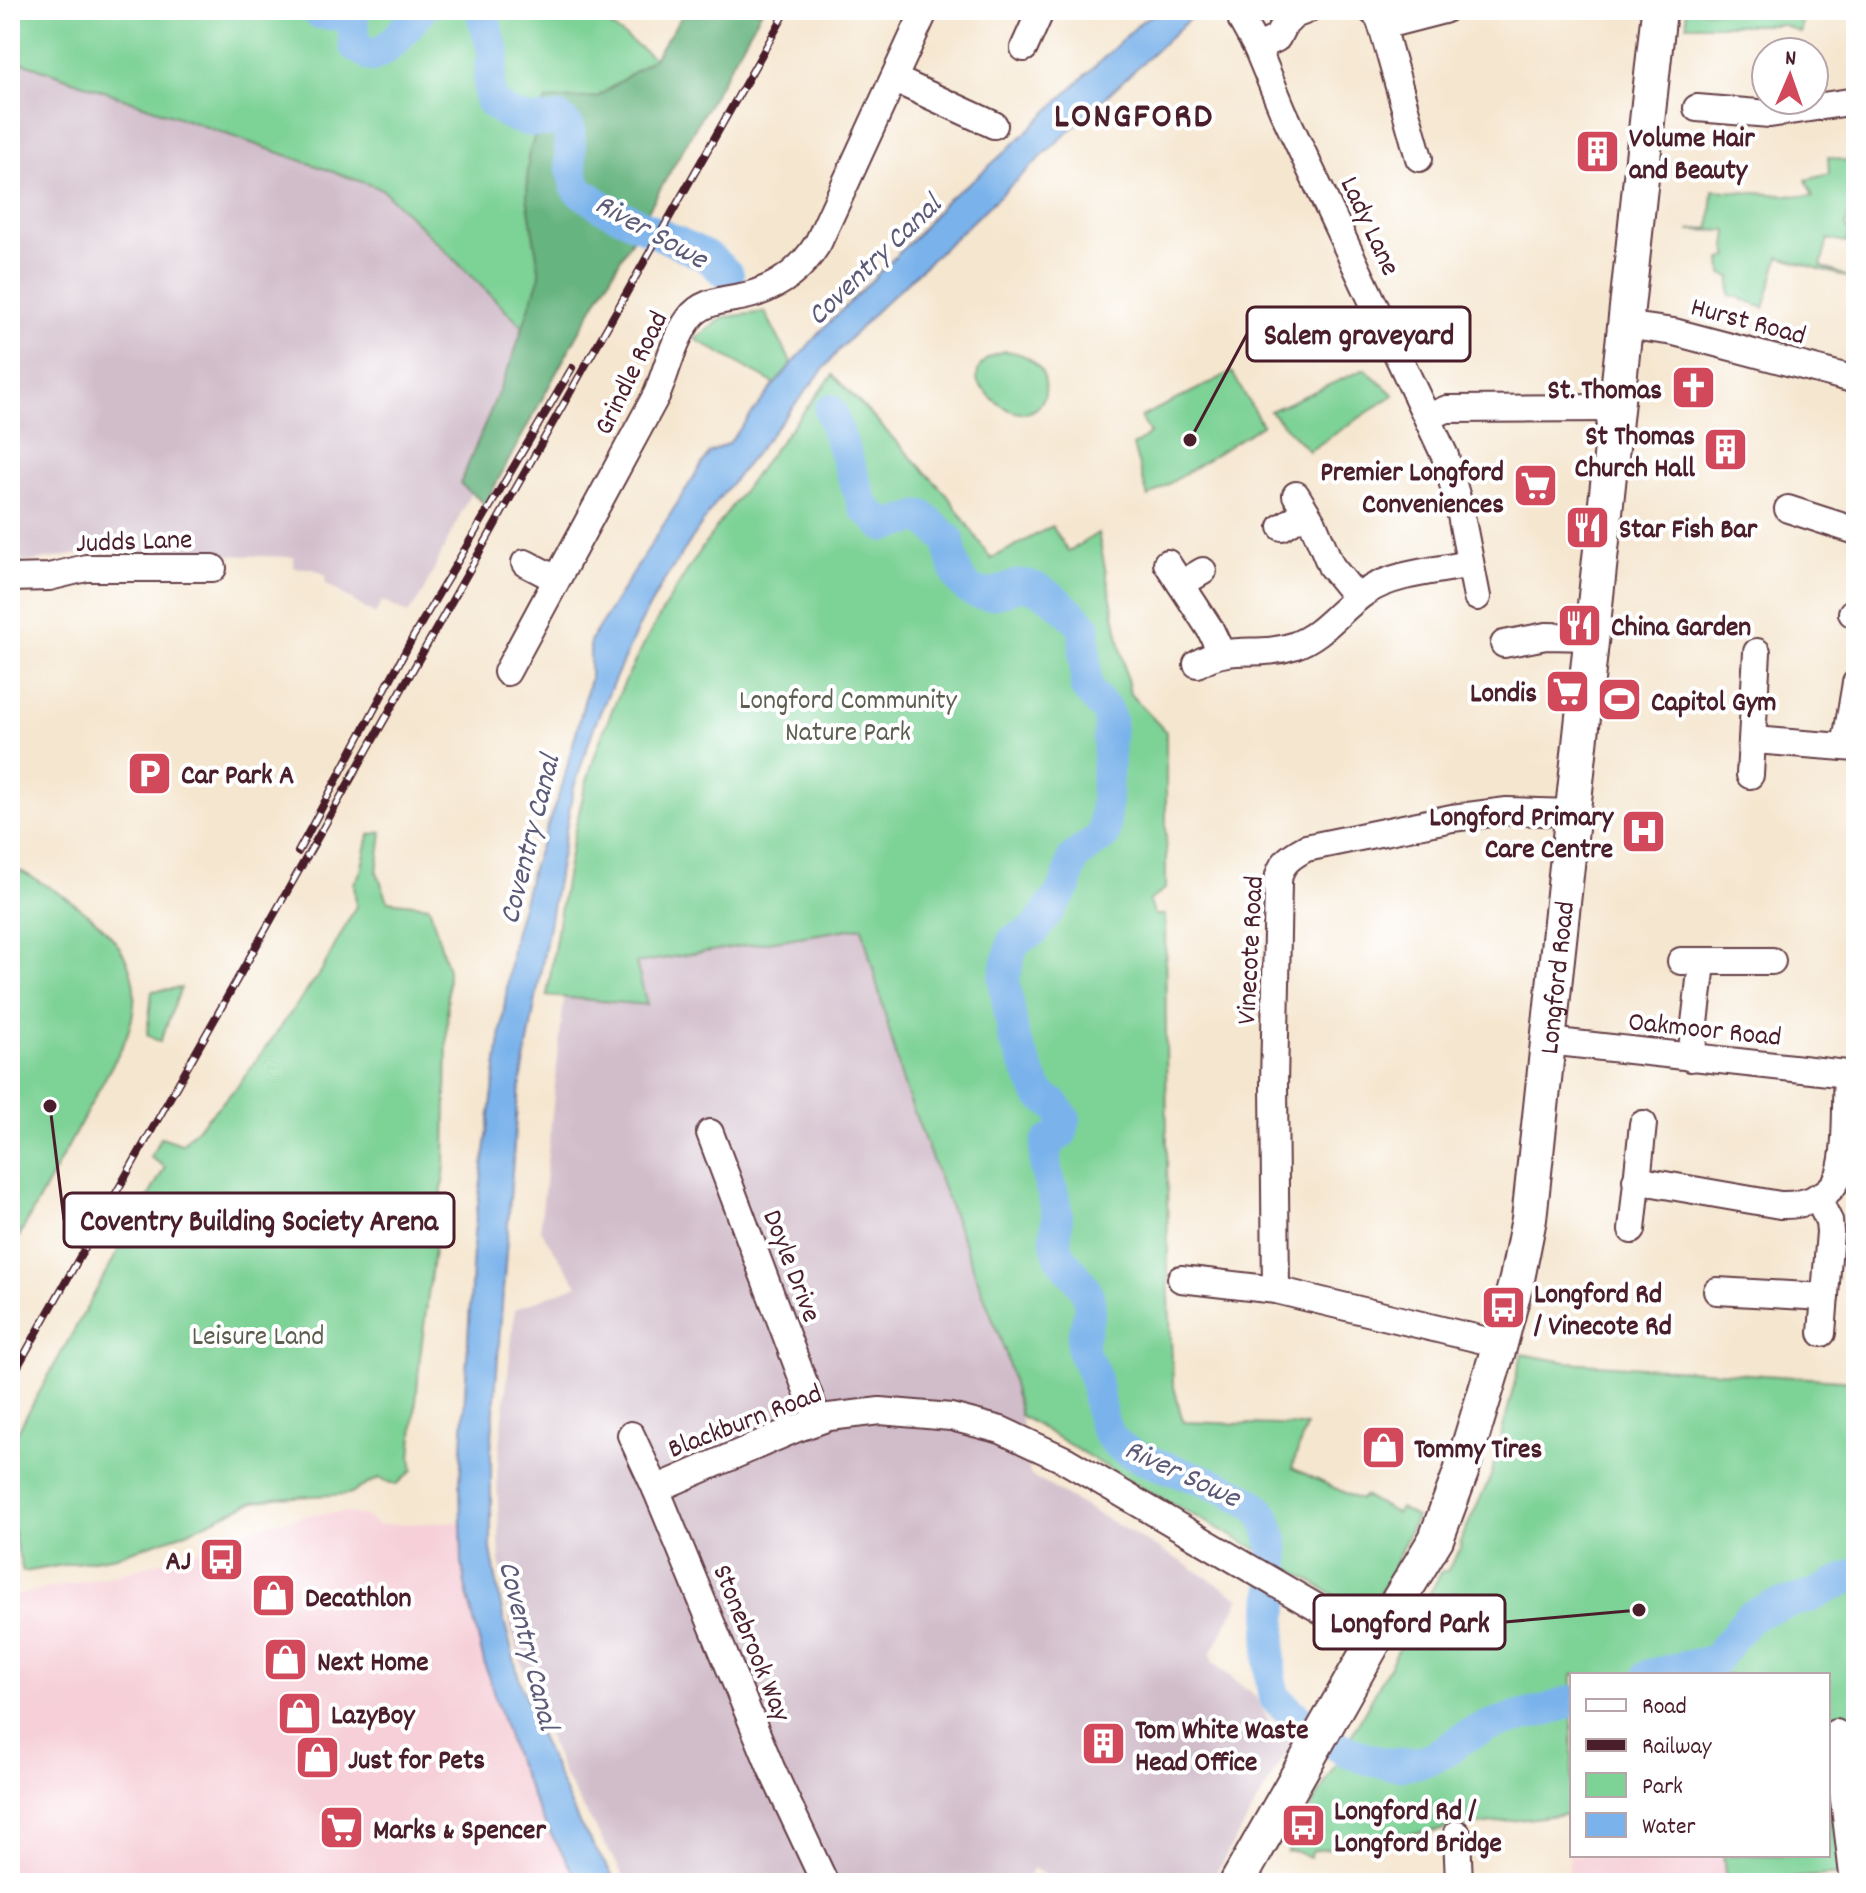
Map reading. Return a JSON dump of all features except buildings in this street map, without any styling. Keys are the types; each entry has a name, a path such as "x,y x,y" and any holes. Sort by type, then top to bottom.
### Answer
{"main road":[{"name":"Longford Road","path":"1237,1883 1374,1641 1436,1539 1461,1472 1517,1279 1529,1219 1659,10"}],"street":[{"name":"Grindle Road","path":"507,672 657,394 674,348 689,319 704,306 757,293 785,278 807,261 925,10"},
{"path":"1024,48 1041,10"},
{"path":"1257,48 1277,38 1294,15 1307,10"},
{"path":"1419,158 1377,18 1444,10"},
{"name":"Lady Lane","path":"1242,21 1445,456 1456,493 1477,597"},
{"path":"894,79 994,125"},
{"path":"1697,108 1770,114 1856,101"},
{"name":"Hurst Road","path":"1624,325 1674,332 1856,380"},
{"path":"1428,417 1447,409 1617,408"},
{"path":"1282,527 1301,504 1318,532 1331,566 1357,598"},
{"path":"1788,509 1856,531"},
{"path":"525,563 556,579"},
{"path":"1197,664 1221,652 1280,650 1308,640 1332,623 1357,598 1382,583 1470,564"},
{"name":"Judds Lane","path":"10,578 49,577 86,568 213,568"},
{"path":"1183,573 1221,652"},
{"path":"1504,644 1546,636 1591,637"},
{"path":"1750,775 1757,652"},
{"path":"1754,740 1850,748 1856,683"},
{"name":"Vinecote Road","path":"1276,1290 1274,1085 1278,876 1288,858 1306,848 1452,818 1507,811 1573,813"},
{"path":"1691,1058 1692,962 1777,962"},
{"name":"Oakmoor Road","path":"1548,1041 1851,1074"},
{"path":"1636,1180 1780,1205 1794,1205 1817,1197 1839,1177 1851,1074"},
{"path":"1632,1230 1643,1124"},
{"name":"Doyle Drive","path":"710,1133 818,1420"},
{"path":"1817,1197 1829,1221 1830,1232 1822,1333"},
{"path":"1181,1279 1276,1290 1500,1344"},
{"path":"1717,1291 1825,1297"},
{"name":"Blackburn Road","path":"656,1489 818,1420 860,1412 951,1417 1001,1430 1065,1460 1374,1641"},
{"name":"Stonebrook Way","path":"631,1435 771,1768 814,1879"},
{"path":"1836,1733 1851,1818 1854,1883"},
{"path":"1457,1834 1459,1883"}],"shaded area":[{"path":"10,58 382,189 542,345 422,594 408,614 382,601 375,615 325,583 326,575 311,568 294,568 294,557 94,552 28,562 10,559"},
{"path":"862,926 903,1083 1006,1354 1030,1475 1240,1598 1211,1654 1213,1663 1255,1696 1275,1731 1292,1743 1210,1883 1058,1883 1033,1868 1025,1883 628,1883 563,1774 533,1700 511,1630 500,1561 497,1473 515,1309 578,1285 540,1230 564,998 646,1005 636,963"},
{"path":"345,1512 364,1516 379,1525 477,1521 507,1686 598,1883 10,1883 10,1596 115,1575 190,1553 249,1529 308,1515"},
{"path":"1569,1822 1570,1857 1723,1857 1726,1883 1569,1883"}],"green space":[{"path":"10,10 589,10 654,58 542,345 382,189 10,58"},
{"path":"686,10 762,10 485,504 460,484 513,357 540,275 527,197 528,157 546,100 597,97 654,58"},
{"path":"1686,10 1802,12 1801,33 1784,25 1687,25"},
{"path":"1828,157 1856,163 1856,193 1846,226 1850,232 1846,243 1828,239 1821,266 1850,278 1779,257 1764,308 1730,296 1731,277 1722,274 1721,259 1729,257 1726,247 1728,231 1689,230 1710,228 1713,190 1813,197 1806,180 1829,174"},
{"path":"765,312 792,364 775,384 695,339 725,317"},
{"path":"1005,351 1027,358 1041,370 1045,385 1043,400 1034,410 1019,413 1001,405 978,383 978,371 984,361"},
{"path":"1365,369 1394,395 1309,451 1270,411"},
{"path":"1232,372 1262,425 1148,497 1133,446 1150,434 1141,417"},
{"name":"Longford Community Nature Park","path":"833,375 947,495 991,559 1052,526 1068,552 1098,533 1130,694 1166,732 1166,888 1149,901 1155,915 1165,915 1168,1276 1173,1383 1183,1422 1306,1426 1292,1468 1360,1500 1364,1496 1396,1513 1400,1508 1416,1517 1386,1583 1378,1595 1368,1601 1353,1602 1336,1596 1135,1484 1020,1415 1006,1354 903,1083 862,927 636,963 647,1005 547,996 568,866 585,788 603,733 627,678 655,623 688,570 759,468"},
{"name":"Leisure Land","path":"382,832 377,872 388,901 429,906 448,970 445,1166 420,1357 411,1458 413,1470 396,1485 379,1478 349,1494 276,1498 250,1503 182,1534 116,1556 23,1572 10,1519 10,1445 165,1167 150,1157 161,1137 182,1144 237,1087 322,970 356,906 354,883 361,871 369,835"},
{"path":"10,865 63,896 109,934 125,956 133,982 133,1011 123,1045 10,1253"},
{"path":"181,988 160,1042 147,1035 152,991"},
{"path":"1522,1354 1566,1362 1856,1381 1856,1719 1839,1722 1830,1731 1830,1673 1570,1673 1569,1822 1565,1814 1406,1834 1313,1851 1310,1858 1294,1851 1287,1852 1442,1571 1447,1571 1461,1548 1460,1542 1491,1476"},
{"path":"1830,1819 1840,1819 1846,1874 1726,1882 1723,1857 1830,1857"}],"water":[{"path":"1163,10 1199,10 876,311 838,351 717,501 662,584 641,622 595,724 573,790 517,1105 491,1451 491,1550 503,1617 521,1685 538,1732 579,1823 617,1883 580,1883 541,1817 513,1753 485,1666 465,1585 460,1483 474,1233 514,935 533,865 563,783 590,679 590,641 709,453 729,443 819,333 916,236 946,200 1017,141 1143,20"}],"waterway":[{"name":"River Sowe","path":"317,10 319,13 352,16 355,46 372,56 394,42 421,10"},
{"name":"River Sowe","path":"481,10 494,53 489,79 490,100 505,112 522,119 560,119 569,128 571,168 577,189 603,207 708,257 728,275"},
{"name":"River Sowe","path":"830,410 864,507 884,526 922,516 949,540 956,572 967,588 986,594 1017,585 1032,587 1056,601 1084,626 1086,688 1106,710 1110,720 1104,835 1073,858 1066,886 1035,930 1013,941 1004,979 1014,1039 1039,1094 1055,1105 1065,1119 1062,1132 1047,1143 1046,1169 1057,1213 1057,1249 1089,1300 1082,1348 1092,1369 1106,1430 1121,1447 1135,1455 1240,1496 1255,1506 1265,1518 1275,1560 1270,1656 1275,1698 1341,1748 1379,1762 1420,1762 1479,1730 1570,1702"},
{"name":"River Sowe","path":"1658,1673 1715,1660 1748,1618 1768,1608 1812,1596 1856,1574"}],"railway":[{"path":"10,1380 787,10"},
{"path":"298,852 413,637 572,368"}],"place":[{"name":"Volume Hair and Beauty","path":"1598,152"},
{"name":"St. Thomas","path":"1693,388"},
{"name":"Salem graveyard","path":"1190,440"},
{"name":"St Thomas Church Hall","path":"1726,450"},
{"name":"Premier Longford Conveniences","path":"1535,486"},
{"name":"Star Fish Bar","path":"1588,527"},
{"name":"China Garden","path":"1580,625"},
{"name":"Londis","path":"1568,691"},
{"name":"Capitol Gym","path":"1620,700"},
{"name":"Car Park A","path":"150,773"},
{"name":"Longford Primary Care Centre","path":"1644,831"},
{"name":"Coventry Building Society Arena","path":"50,1106"},
{"name":"Longford Rd / Vinecote Rd","path":"1503,1308"},
{"name":"Tommy Tires","path":"1383,1447"},
{"name":"AJ","path":"222,1559"},
{"name":"Decathlon","path":"274,1596"},
{"name":"Longford Park","path":"1639,1610"},
{"name":"Next Home","path":"286,1660"},
{"name":"LazyBoy","path":"300,1713"},
{"name":"Tom White Waste Head Office","path":"1104,1744"},
{"name":"Just for Pets","path":"317,1758"},
{"name":"Longford Rd / Longford Bridge","path":"1303,1825"},
{"name":"Marks & Spencer","path":"342,1828"}],"district":[{"name":"LONGFORD","path":"1134,113"}],"water label":[{"name":"Coventry Canal","path":"873,259"},
{"name":"Coventry Canal","path":"528,839"},
{"name":"Coventry Canal","path":"530,1645"}]}
